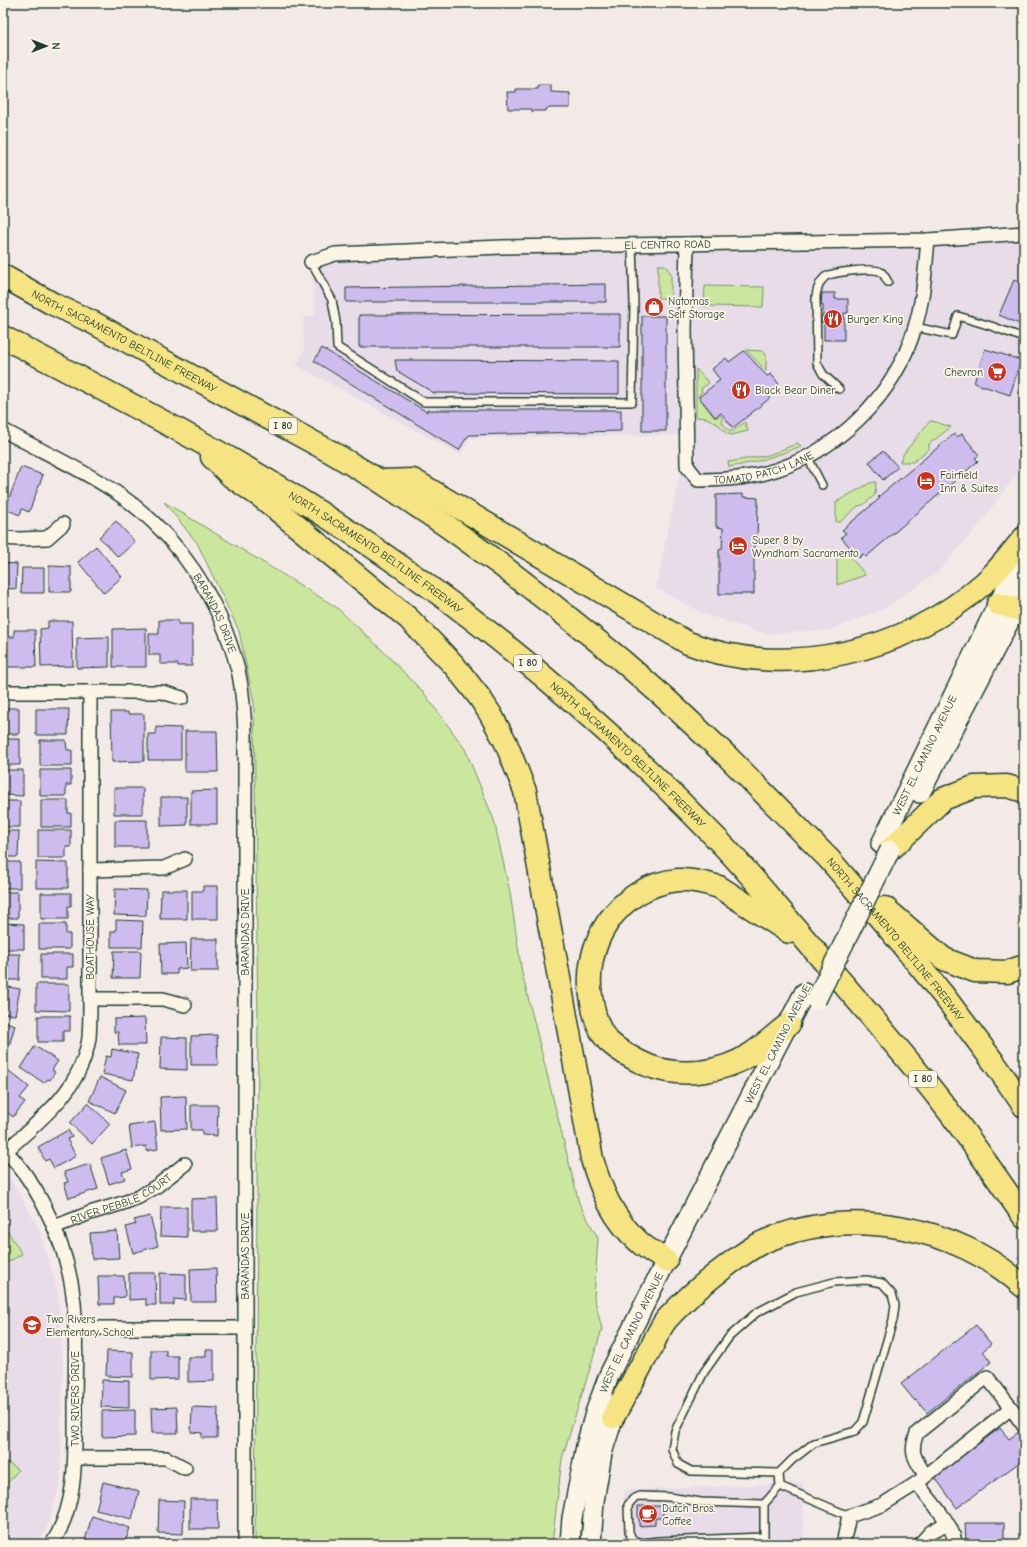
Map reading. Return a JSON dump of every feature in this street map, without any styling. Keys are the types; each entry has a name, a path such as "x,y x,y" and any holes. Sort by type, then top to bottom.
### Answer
{"highway":[{"name":"NORTH SACRAMENTO BELTLINE FREEWAY","path":"3,276 53,304 99,326 331,452 380,481 447,526 501,565 620,659 728,756 829,859 944,996 995,1064 1024,1106"},
{"name":"NORTH SACRAMENTO BELTLINE FREEWAY","path":"3,337 248,468 328,517 396,563 528,663 591,718 669,791 720,842 899,1048 942,1102 988,1164 1024,1217"},
{"path":"194,439 231,476 264,500 408,618 454,665 476,692 491,715 506,743 525,791 592,1159 597,1178 610,1208 626,1230 639,1243 672,1263"},
{"path":"380,481 413,480 632,609 665,631 688,643 709,651 761,659 820,657 876,644 908,632 939,616 974,592 985,583 1024,538"},
{"path":"886,847 943,799 974,787 1007,786 1024,791"},
{"path":"829,859 944,959 975,971 1008,972 1024,966"},
{"path":"789,1024 751,1054 720,1068 694,1072 672,1071 654,1067 638,1061 622,1052 608,1040 598,1024 593,1010 590,992 589,973 592,955 598,938 607,922 628,900 647,888 663,882 679,880 707,883 719,887 812,948"},
{"path":"613,1417 666,1320 688,1298 716,1274 761,1243 784,1235 829,1225 883,1225 914,1230 965,1248 993,1263 1024,1288"}],"main road":[{"name":"WEST EL CAMINO AVENUE","path":"570,1544 572,1518 578,1480 595,1413 609,1375 672,1263 886,847 1016,604 1024,556"},
{"name":"WEST EL CAMINO AVENUE","path":"591,1544 594,1501 602,1454 613,1417 637,1349 672,1263 789,1024 810,997"}],"street":[{"name":"EL CENTRO ROAD","path":"311,262 335,254 502,247 928,240 1024,233"},
{"path":"1008,235 1024,242"},
{"name":"TOMATO PATCH LANE","path":"687,244 686,329 688,466 698,480 732,479 765,473 784,466 807,456 835,440 863,414 876,400 899,365 909,345 922,298 928,240"},
{"name":"BARANDAS DRIVE","path":"3,430 101,482 143,513 166,535 186,559 216,607 229,641 238,671 243,702 245,733 245,1544"},
{"path":"3,538 47,538 63,524"},
{"path":"3,692 162,692 182,698"},
{"name":"BOATHOUSE WAY","path":"4,1150 54,1108 68,1091 79,1071 89,1038 90,692"},
{"path":"90,870 164,868 185,859"},
{"path":"90,998 163,999 185,1005"},
{"name":"TWO RIVERS DRIVE","path":"4,1150 23,1173 39,1197 54,1227 68,1268 74,1301 76,1328 76,1458 73,1489 66,1515 52,1544"},
{"name":"RIVER PEBBLE COURT","path":"54,1227 90,1212 139,1197 157,1186 185,1164"},
{"path":"76,1328 245,1328"},
{"path":"955,1544 955,1537 921,1479 913,1453 913,1443 916,1433 987,1377 1024,1426"},
{"path":"843,1544 849,1516 882,1505 921,1479 1011,1408"},
{"path":"76,1458 166,1458 185,1468"},
{"path":"920,1544 931,1532 947,1523"}],"lane":[{"path":"311,262 332,300 336,322 337,347 424,402 632,402 634,303 632,245"},
{"path":"839,389 823,374 817,363 816,296 818,288 824,278 830,274 854,271 881,272 888,282"},
{"path":"915,327 952,335 958,316 992,326 1024,338"},
{"path":"807,456 822,485"},
{"path":"764,1504 701,1502 669,1497 640,1496 633,1499 628,1506 629,1532 632,1538 642,1543 658,1541 764,1540 764,1504 780,1486 779,1473 792,1460 814,1443 854,1431 863,1422 893,1320 895,1305 892,1294 882,1283 866,1280 834,1282 796,1292 756,1313 729,1337 704,1372 675,1431 672,1450 678,1464 692,1471 779,1473"},
{"path":"780,1486 849,1516"}],"shaded area":[{"path":"1024,241 1024,464 975,530 938,572 884,609 829,630 765,634 704,614 656,588 683,457 683,435 470,438 461,455 296,365 304,351 303,317 315,316 313,269 333,260 356,256"},
{"name":"Two Rivers Elementary School","path":"3,1170 9,1176 39,1228 58,1292 63,1359 60,1485 46,1530 36,1544 3,1544"},
{"path":"803,1483 804,1544 625,1544 624,1490"}],"green space":[{"path":"658,265 665,265 671,274 671,298 658,298"},
{"path":"705,286 764,287 763,307 704,306"},
{"path":"746,350 763,351 766,355 766,371"},
{"path":"696,369 709,383 701,389 702,392 698,396 715,418 720,415 722,422 729,431 733,431 745,422 748,431 731,435 726,433 719,425 707,418 696,417"},
{"path":"930,421 951,427 929,444 929,449 913,462 900,462 904,453"},
{"path":"798,443 801,446 783,453 729,467 728,462 769,455"},
{"path":"876,482 875,495 863,505 858,506 840,522 836,522 836,502 870,483"},
{"path":"164,502 336,607 380,648 424,693 465,749 494,820 510,893 522,973 579,1203 598,1238 594,1297 602,1329 562,1459 552,1544 255,1544 258,1024 254,703 239,631 197,543"},
{"path":"846,552 865,575 837,585 837,555"},
{"path":"8,1232 22,1254 3,1265 3,1235"},
{"path":"3,1459 18,1470 3,1489"}],"building":[{"path":"538,85 551,85 551,92 570,93 570,108 551,108 546,109 546,111 531,111 531,109 508,109 507,92 516,92 516,89 538,89"},
{"path":"1014,280 1024,284 1024,326 999,315"},
{"path":"606,284 606,302 346,302 346,288"},
{"name":"Burger King","path":"822,293 835,293 835,299 848,299 848,313 844,313 844,340 824,340 824,322 821,322 821,316 823,316 823,305 821,305"},
{"path":"620,314 620,347 359,347 359,315"},
{"path":"642,316 666,316 666,431 642,431"},
{"path":"322,348 427,412 427,410 621,410 621,431 470,435 467,437 459,450 314,361"},
{"name":"Chevron","path":"985,349 1021,360 1010,395 974,383"},
{"name":"Black Bear Diner","path":"744,351 767,376 771,374 779,384 768,395 770,398 733,428 721,413 715,417 699,397 720,380 712,369 726,358 729,362"},
{"path":"395,360 619,361 619,394 434,393 397,371"},
{"name":"Fairfield Inn & Suites","path":"954,434 957,437 962,434 979,455 975,458 978,461 866,557 863,554 859,558 841,537 846,533 842,530 880,498 878,497"},
{"path":"883,451 898,467 883,480 869,462"},
{"path":"21,467 43,475 29,512 22,509 20,515 5,509"},
{"name":"Super 8 by Wyndham Sacramento","path":"743,494 743,497 758,498 757,543 754,544 754,594 719,594 719,550 722,549 723,528 716,527 716,495"},
{"path":"116,521 135,542 118,557 99,537"},
{"path":"96,546 122,577 104,593 78,562"},
{"path":"3,563 17,564 16,589 3,588"},
{"path":"49,566 71,567 71,592 49,592"},
{"path":"22,568 44,568 44,593 21,593"},
{"path":"159,620 178,620 178,624 192,624 192,666 160,664 160,655 149,655 149,634 159,634"},
{"path":"48,621 72,621 73,666 41,667 40,629 48,628"},
{"path":"146,628 146,667 113,667 113,629"},
{"path":"14,630 35,630 36,667 4,667 3,637 14,637"},
{"path":"109,637 109,667 77,668 77,638"},
{"path":"3,708 19,708 19,734 3,734"},
{"path":"36,709 69,709 68,735 36,735"},
{"path":"111,712 144,714 144,761 112,762"},
{"path":"156,727 181,728 181,760 148,760 148,734 156,734"},
{"path":"185,731 217,731 218,772 185,772"},
{"path":"3,739 20,739 20,765 3,765"},
{"path":"40,740 66,740 67,750 72,750 72,766 40,766"},
{"path":"3,770 23,770 23,796 3,795"},
{"path":"40,770 71,770 71,785 66,785 66,796 40,796"},
{"path":"114,788 143,788 143,814 114,814"},
{"path":"217,790 217,824 191,824 191,791"},
{"path":"161,797 187,797 187,825 161,826"},
{"path":"41,800 68,800 68,813 71,813 71,827 41,827"},
{"path":"3,801 20,801 20,827 3,827"},
{"path":"115,820 147,820 147,847 115,847"},
{"path":"38,830 71,830 71,847 66,847 66,858 38,858"},
{"path":"3,831 19,831 18,857 3,857"},
{"path":"3,862 20,862 20,888 3,888"},
{"path":"36,862 68,863 68,888 36,888"},
{"path":"203,886 218,886 218,919 192,919 192,891 203,891"},
{"path":"115,889 147,890 146,916 114,915"},
{"path":"161,890 187,890 187,919 160,919"},
{"path":"3,892 18,892 18,918 3,918"},
{"path":"41,893 71,893 71,906 68,906 68,919 41,919"},
{"path":"116,920 143,921 142,947 111,947 111,931 116,931"},
{"path":"3,923 24,924 24,949 3,949"},
{"path":"39,924 66,924 66,934 70,934 70,949 39,949"},
{"path":"191,939 218,939 218,971 190,971"},
{"path":"186,943 187,968 177,969 177,974 161,974 160,944"},
{"path":"114,951 141,951 140,978 113,978"},
{"path":"3,954 20,954 19,980 3,980"},
{"path":"41,954 73,954 73,967 67,967 67,979 41,979"},
{"path":"36,984 69,984 69,1011 36,1010"},
{"path":"3,986 20,989 15,1015 3,1013"},
{"path":"38,1016 70,1016 70,1031 63,1031 63,1042 38,1042"},
{"path":"145,1018 146,1045 119,1045 118,1032 114,1032 114,1019"},
{"path":"3,1021 15,1025 8,1050 3,1048"},
{"path":"217,1035 218,1065 191,1065 191,1036"},
{"path":"161,1037 187,1038 187,1070 160,1069"},
{"path":"35,1046 58,1061 52,1070 55,1072 50,1080 48,1079 44,1083 21,1068"},
{"path":"112,1049 138,1054 133,1080 102,1074 106,1056 111,1057"},
{"path":"8,1070 29,1087 20,1098 25,1102 13,1117 3,1109 3,1077"},
{"path":"100,1077 126,1090 115,1113 89,1101"},
{"path":"186,1096 187,1129 161,1130 160,1097"},
{"path":"88,1103 110,1124 92,1144 70,1123"},
{"path":"191,1105 218,1105 217,1136 202,1135 202,1130 191,1130"},
{"path":"155,1122 158,1149 146,1151 146,1146 132,1148 129,1126"},
{"path":"68,1130 72,1137 67,1139 76,1156 54,1168 49,1159 45,1161 38,1147"},
{"path":"126,1150 132,1169 122,1172 125,1179 109,1184 101,1158"},
{"path":"90,1164 98,1189 69,1198 64,1183 68,1182 64,1172"},
{"path":"217,1198 218,1231 191,1231 191,1199"},
{"path":"161,1207 187,1207 187,1237 160,1236"},
{"path":"150,1216 158,1246 133,1253 126,1227 136,1224 134,1220"},
{"path":"117,1231 119,1258 92,1259 90,1233"},
{"path":"216,1268 217,1302 191,1302 190,1269"},
{"path":"129,1273 155,1273 156,1305 146,1305 146,1299 129,1300"},
{"path":"160,1273 186,1274 186,1300 174,1299 174,1305 160,1305"},
{"path":"98,1276 124,1276 125,1297 114,1298 114,1304 99,1304"},
{"path":"976,1325 991,1344 983,1351 991,1362 927,1413 901,1384"},
{"path":"151,1350 166,1350 166,1356 178,1356 178,1379 151,1380"},
{"path":"206,1350 214,1350 214,1381 188,1382 188,1357 206,1357"},
{"path":"107,1351 133,1352 133,1377 106,1376"},
{"path":"102,1380 129,1381 129,1408 101,1407"},
{"path":"177,1407 178,1433 152,1433 151,1408"},
{"path":"192,1407 218,1408 217,1438 202,1438 202,1433 191,1432"},
{"path":"135,1410 135,1436 102,1437 102,1411"},
{"path":"1000,1428 1009,1439 1020,1431 1024,1436 1024,1459 957,1508 934,1476"},
{"path":"103,1482 139,1491 132,1519 96,1510"},
{"path":"190,1499 217,1499 218,1529 190,1529"},
{"path":"159,1500 184,1501 183,1534 158,1533"},
{"path":"638,1506 663,1506 663,1518 638,1518"},
{"path":"92,1516 130,1528 125,1542 130,1544 84,1544"},
{"path":"639,1518 655,1518 655,1525 639,1526"},
{"path":"965,1523 1004,1523 1004,1544 966,1544"}],"place":[{"name":"Natomas Self Storage","path":"654,307"},
{"name":"Burger King","path":"833,319"},
{"name":"Chevron","path":"997,372"},
{"name":"Black Bear Diner","path":"741,390"},
{"name":"Fairfield Inn & Suites","path":"926,481"},
{"name":"Super 8 by Wyndham Sacramento","path":"738,546"},
{"name":"Two Rivers Elementary School","path":"32,1325"},
{"name":"Dutch Bros. Coffee","path":"648,1514"}]}
